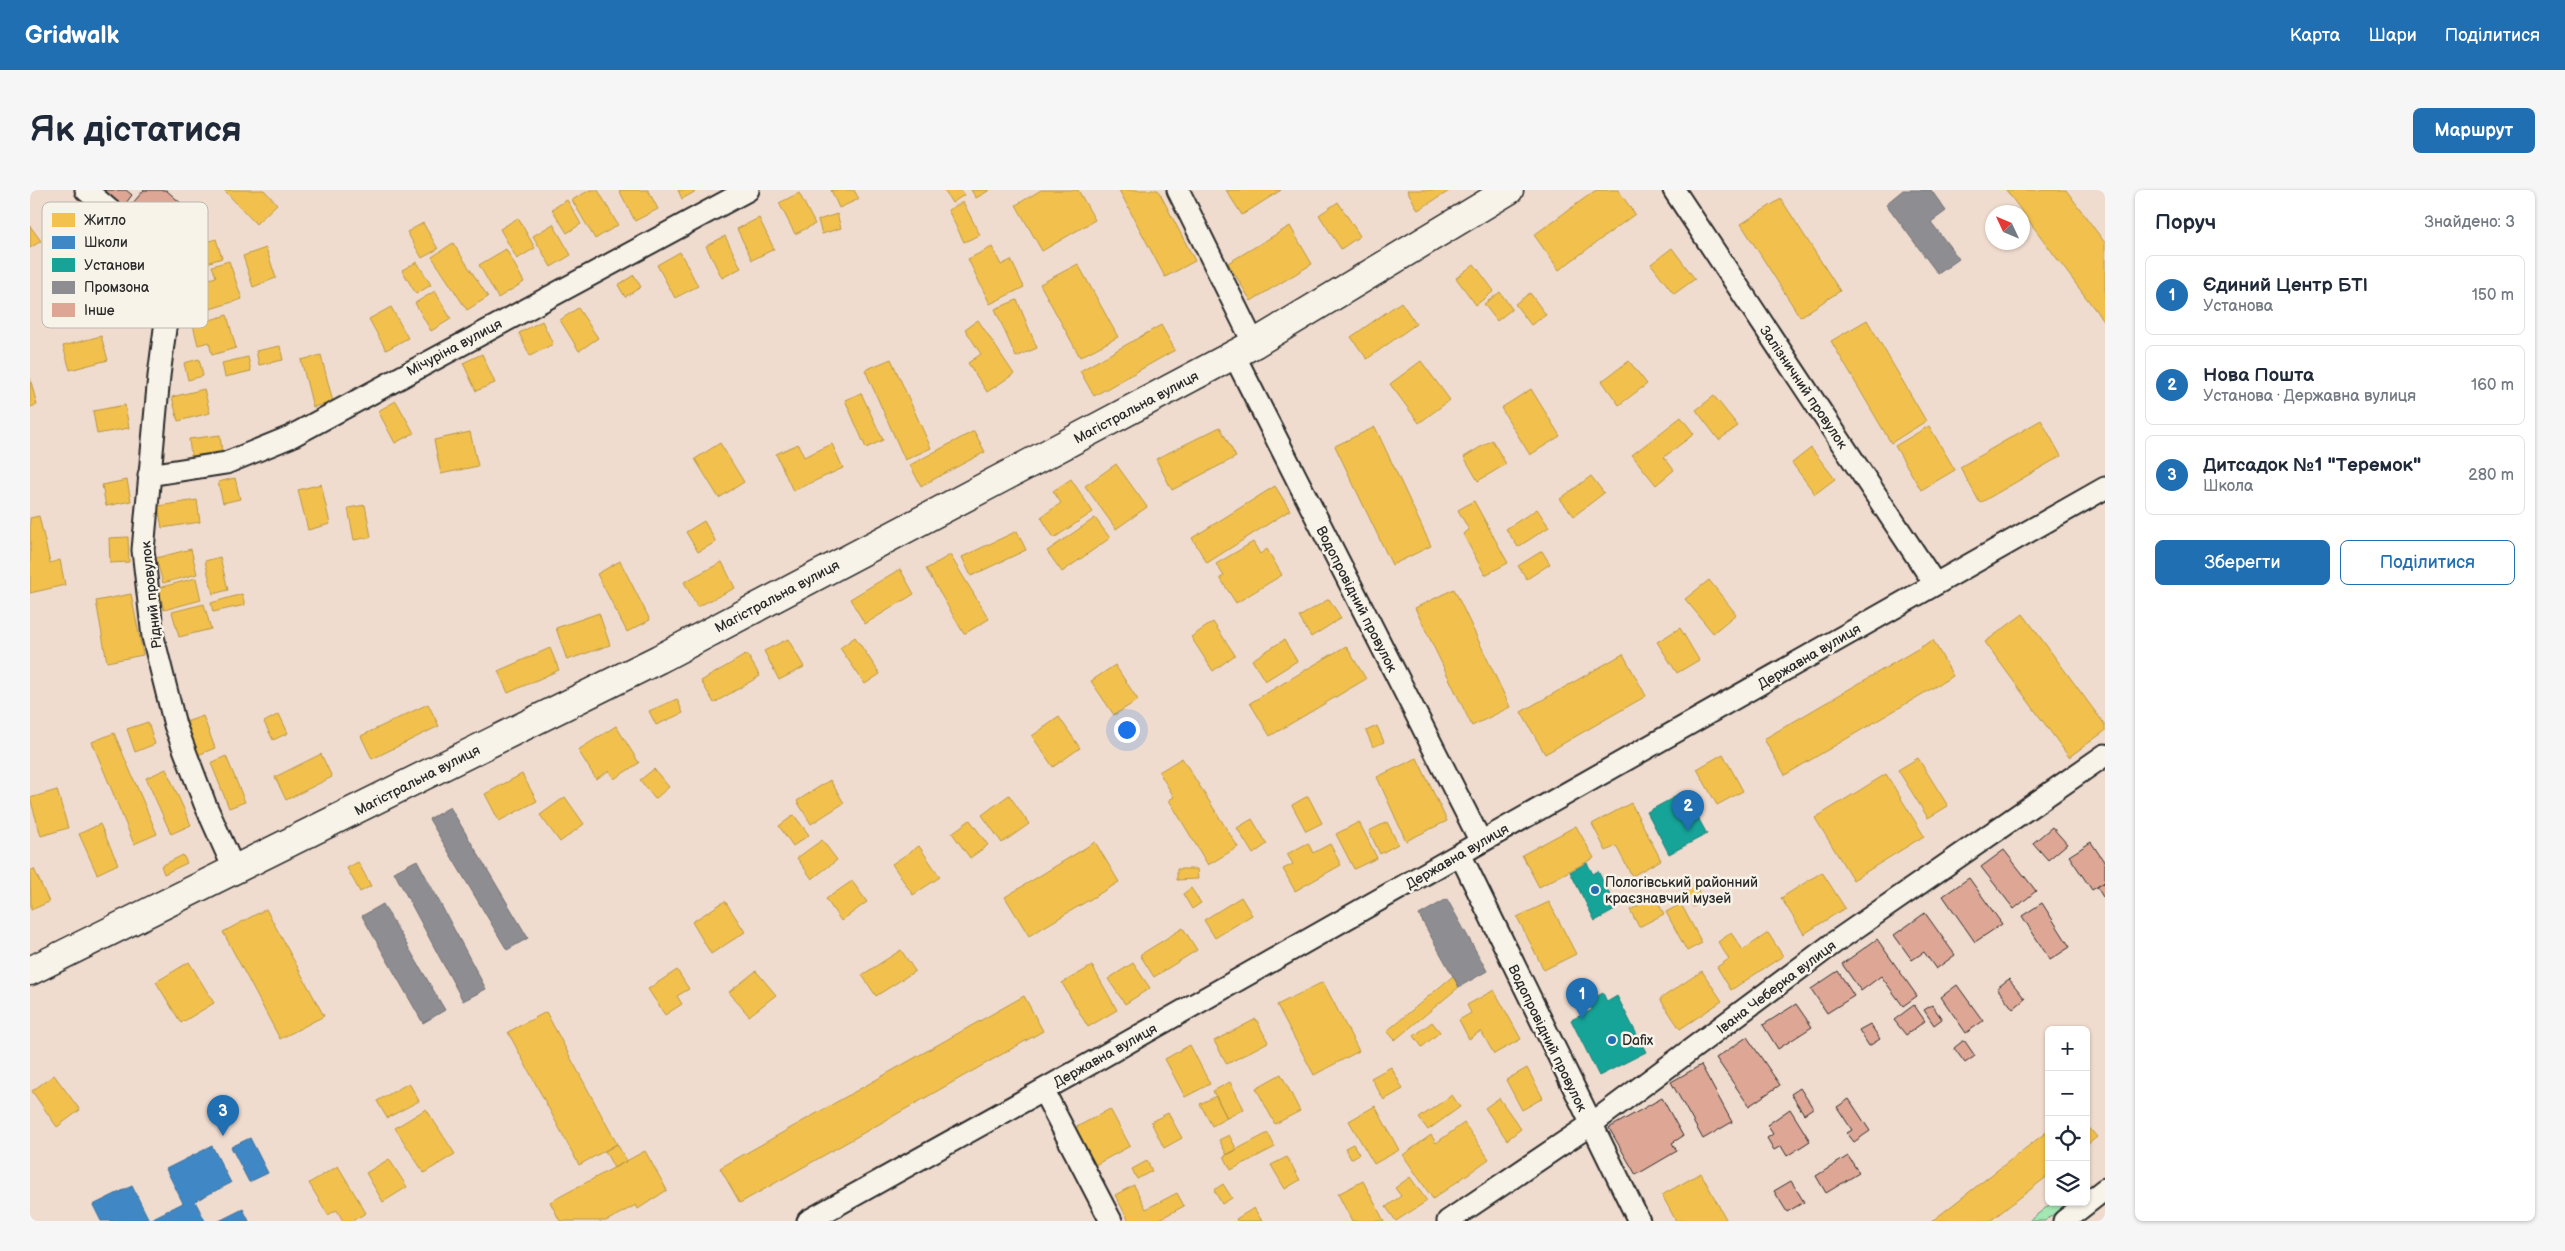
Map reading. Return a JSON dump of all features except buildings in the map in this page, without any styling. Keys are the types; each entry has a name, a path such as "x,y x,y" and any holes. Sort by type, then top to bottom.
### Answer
{"main road":[{"name":"Магістральна вулиця","path":"30,971 235,871 659,658 1244,350 1508,190"}],"street":[{"name":"Рідний провулок","path":"86,190 100,202"},
{"name":"Мічуріна вулиця","path":"149,474 226,463 290,437 748,190"},
{"name":"Водопровідний провулок","path":"1178,190 1244,350 1481,842"},
{"name":"Залізничний провулок","path":"1674,190 1935,584"},
{"name":"Рідний провулок","path":"165,328 149,474 143,550 153,637 175,726 205,804 235,871"},
{"name":"Державна вулиця","path":"808,1221 1044,1090 2105,488"},
{"name":"Івана Чеберка вулиця","path":"1448,1221 1590,1125 1835,942 2105,755"},
{"name":"Водопровідний провулок","path":"1460,854 1590,1125 1639,1221"},
{"path":"1044,1090 1111,1221"},
{"path":"2064,1221 2105,1189"}],"green space":[{"path":"2048,1206 2064,1206 2045,1221 2029,1221"}],"place":[{"name":"Нова Пошта","path":"1688,831"},
{"name":"Пологівський районний краєзнавчий музей","path":"1595,890"},
{"name":"Єдиний Центр БТІ","path":"1582,1019"},
{"name":"Dafix","path":"1612,1040"},
{"name":"Дитсадок №1 \"Теремок\"","path":"223,1136"}]}
